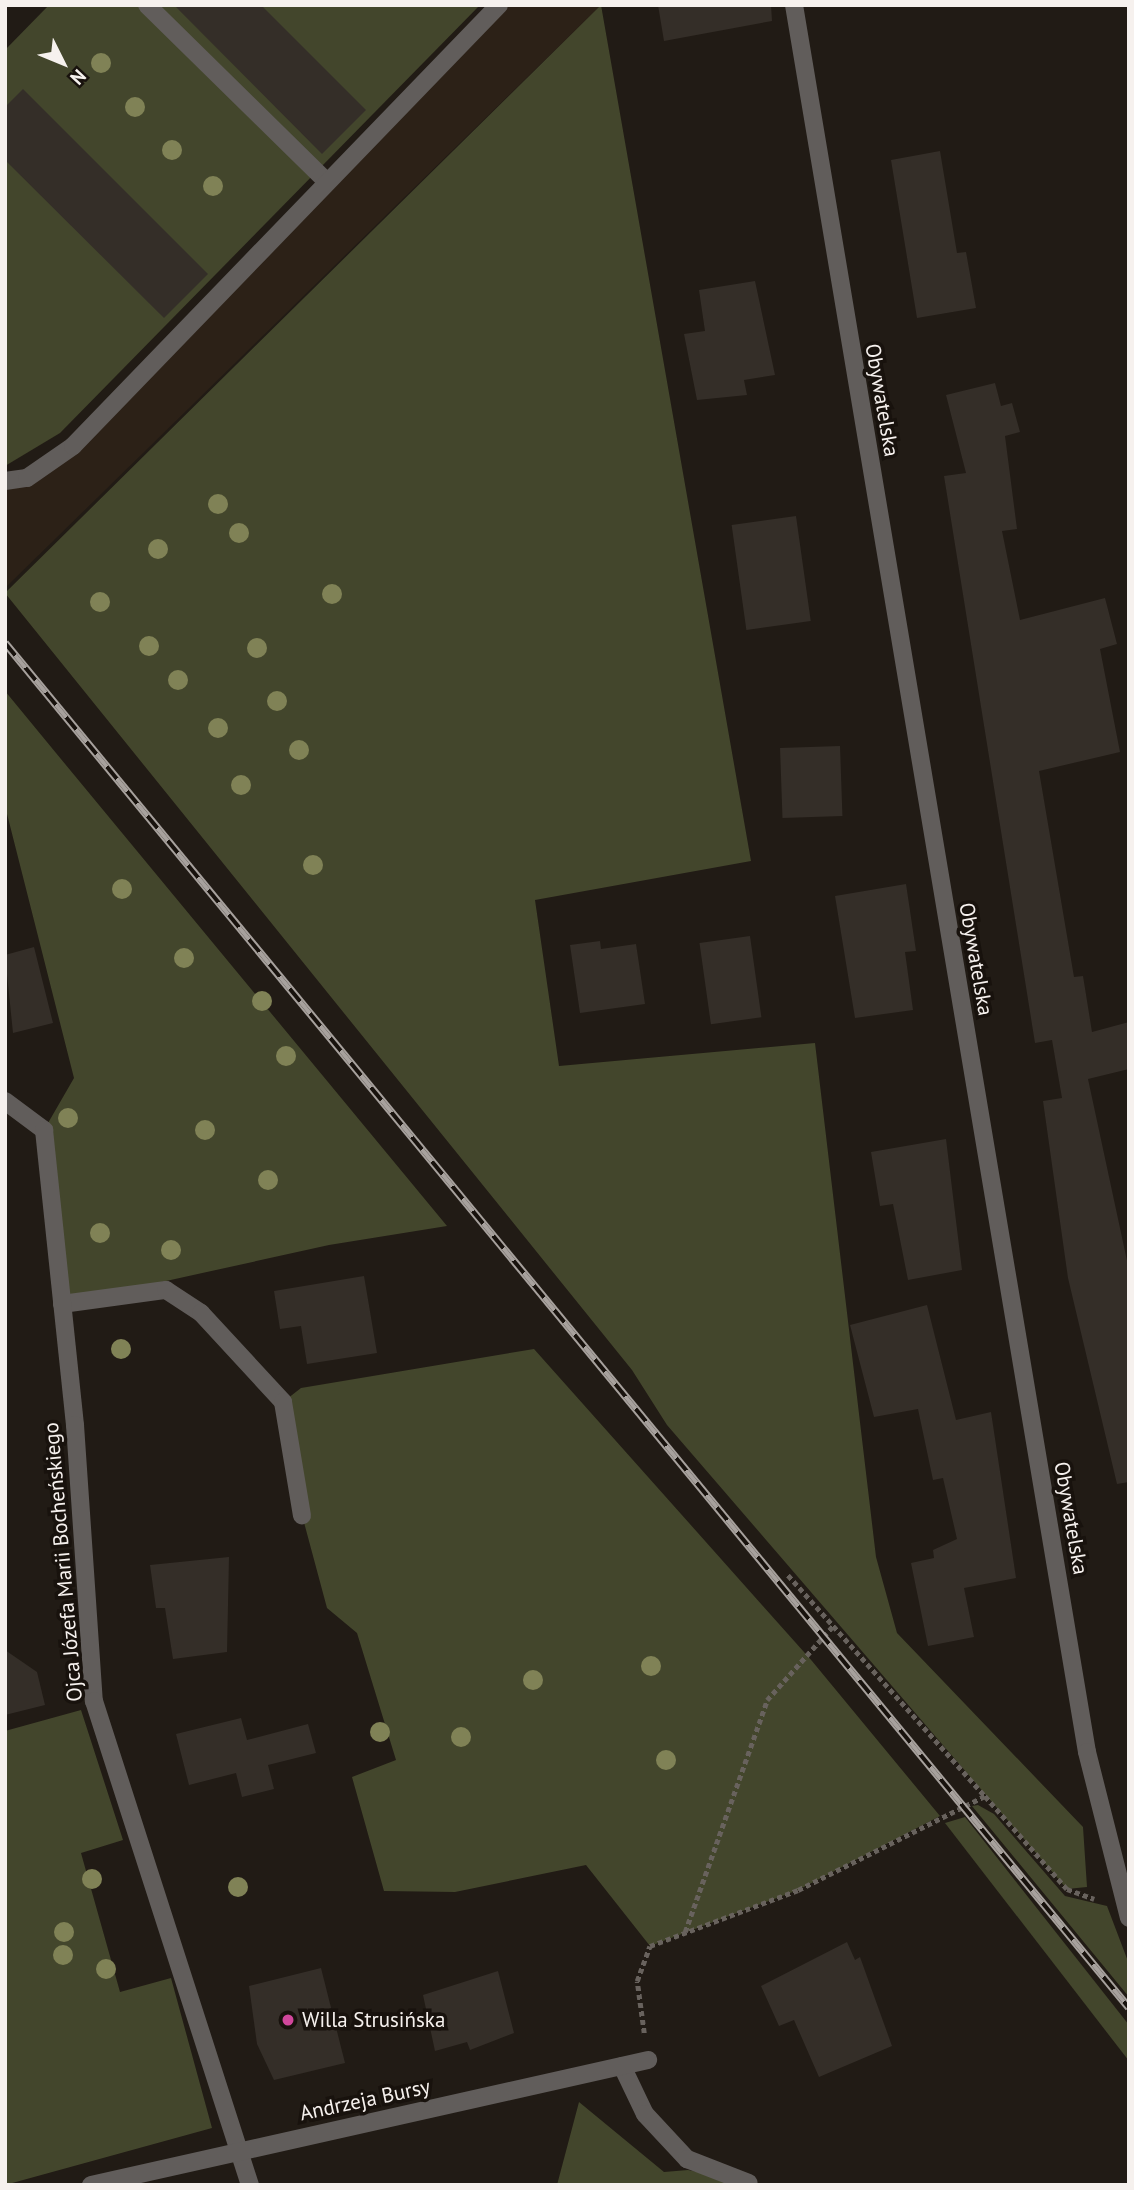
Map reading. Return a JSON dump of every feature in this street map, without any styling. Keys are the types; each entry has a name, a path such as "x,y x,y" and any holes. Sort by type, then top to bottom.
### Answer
{"street":[{"path":"147,5 327,183"},
{"path":"5,481 27,478 74,446 499,5"},
{"name":"Obywatelska","path":"794,5 1087,1752 1123,1861 1123,1899 1129,1918"},
{"name":"Ojca Józefa Marii Bocheńskiego","path":"5,1101 44,1130 62,1304 94,1701 242,2150 250,2185"},
{"path":"62,1304 166,1290 201,1313 282,1402 302,1515"},
{"name":"Andrzeja Bursy","path":"91,2185 648,2060"},
{"path":"622,2066 645,2114 687,2159 749,2183"}],"path":[{"path":"788,1575 1067,1889 1083,1900 1123,1899"},
{"path":"685,1933 767,1700 833,1626"},
{"path":"648,2060 637,1981 650,1946 798,1890 985,1797"}],"shaded area":[{"path":"499,5 601,5 5,588 5,483 74,446"}],"green space":[{"path":"49,5 480,5 60,433 5,466 5,50"},
{"path":"601,5 751,861 535,900 559,1066 815,1043 876,1557 897,1633 1083,1827 1087,1887 1067,1889 667,1425 632,1370 5,593"},
{"path":"5,691 447,1226 329,1245 62,1304 44,1130 74,1078 5,806"},
{"path":"534,1349 812,1661 940,1816 798,1890 650,1946 586,1865 455,1892 384,1891 352,1777 396,1760 357,1633 327,1608 302,1515 283,1402 301,1388"},
{"path":"81,1710 123,1840 81,1853 120,1992 171,1978 212,2128 5,2185 5,1731"},
{"path":"978,1805 994,1814 1065,1896 1107,1906 1129,1964 1129,1997 972,1806"},
{"path":"965,1817 1129,2025 1129,2061 945,1823"},
{"path":"579,2102 664,2172 688,2170 749,2183 557,2185"}],"building":[{"path":"174,5 261,5 366,110 322,154"},
{"path":"658,5 771,5 772,21 664,41"},
{"path":"23,89 208,274 164,318 5,160 5,107"},
{"path":"940,151 957,253 966,252 976,308 917,318 891,160"},
{"path":"755,281 775,375 744,380 747,395 697,400 684,334 705,331 699,290"},
{"path":"995,383 1001,406 1012,403 1020,432 1005,436 1017,529 1002,531 1020,620 1105,598 1117,644 1100,649 1120,752 1039,771 1074,977 1083,976 1092,1032 1129,1022 1129,1069 1088,1079 1129,1270 1129,1482 1117,1484 1068,1278 1043,1101 1062,1098 1052,1040 1035,1043 944,476 966,473 946,395"},
{"path":"796,516 811,621 746,630 732,525"},
{"path":"840,746 842,816 782,818 780,748"},
{"path":"906,884 916,951 905,952 913,1010 855,1018 835,896"},
{"path":"750,936 761,1017 711,1024 699,943"},
{"path":"600,941 601,949 636,944 645,1004 580,1013 570,945"},
{"path":"34,947 53,1023 13,1033 5,955"},
{"path":"946,1139 962,1270 908,1280 893,1204 880,1206 871,1152"},
{"path":"364,1276 377,1353 307,1364 301,1326 280,1329 274,1291"},
{"path":"927,1305 956,1420 991,1412 1016,1578 964,1588 974,1637 928,1646 911,1563 934,1558 933,1550 957,1539 943,1478 933,1480 918,1409 874,1417 850,1325"},
{"path":"229,1557 227,1652 173,1659 165,1608 156,1608 150,1565"},
{"path":"5,1650 37,1672 45,1705 5,1715"},
{"path":"241,1718 247,1740 308,1724 316,1753 268,1765 274,1789 242,1797 236,1773 189,1785 176,1734"},
{"path":"847,1942 855,1960 860,1957 892,2046 819,2077 794,2020 779,2026 761,1986"},
{"name":"Willa Strusińska","path":"321,1968 345,2063 274,2080 257,2044 249,1986"},
{"path":"498,1971 514,2033 470,2050 467,2042 435,2051 423,1995"}],"railway":[{"path":"5,643 1129,2008"}],"place":[{"name":"Willa Strusińska","path":"288,2020"}]}
